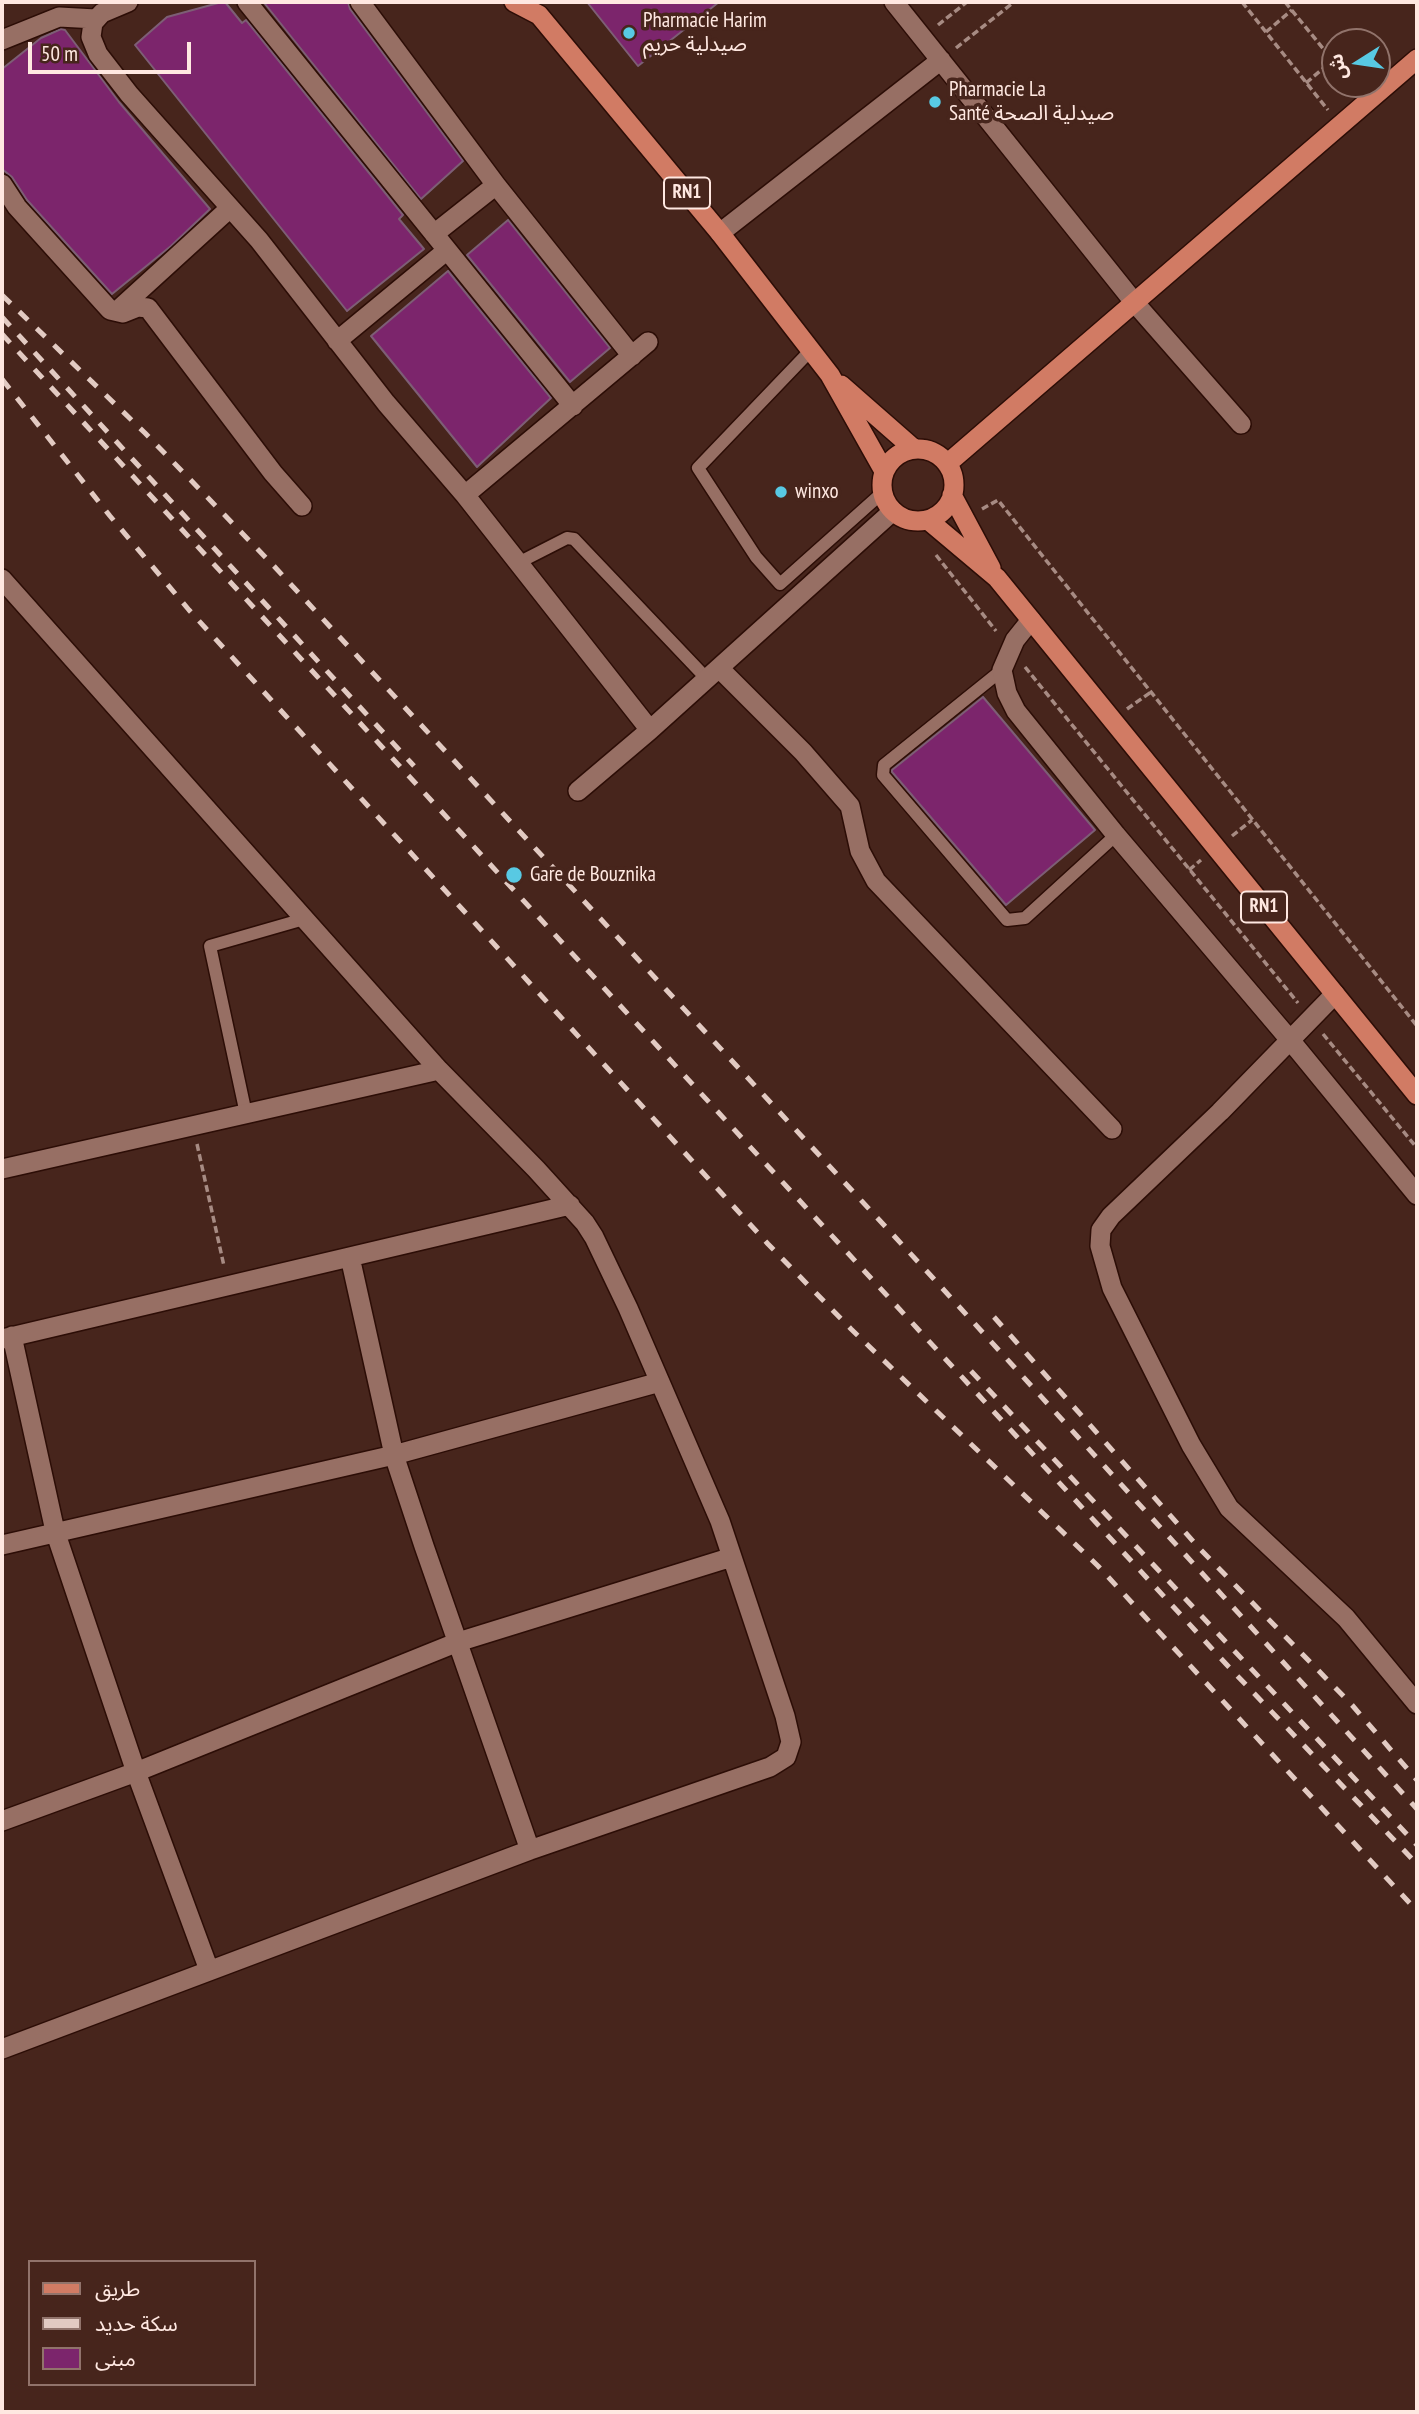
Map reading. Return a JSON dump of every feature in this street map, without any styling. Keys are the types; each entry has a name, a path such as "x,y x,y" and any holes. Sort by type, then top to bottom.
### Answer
{"main road":[{"name":"RN1","path":"514,2 539,8 720,233 830,375 884,471"},
{"path":"947,464 1417,59"},
{"name":"RN1","path":"830,375 914,449 938,455 947,464 952,473 952,495 997,578 1417,1095"},
{"path":"893,512 882,492 884,471 891,460 914,449"},
{"path":"928,520 939,515 952,495"},
{"name":"RN1","path":"893,512 909,520 928,520 997,578"}],"street":[{"path":"128,2 102,13 96,19 90,32 98,54 129,94 259,240 386,403 465,495 650,730"},
{"path":"247,2 573,406"},
{"path":"360,2 496,185 632,356"},
{"path":"894,2 1134,302 1241,424"},
{"path":"2,40 59,17 96,19"},
{"path":"720,233 941,60"},
{"path":"2,184 17,207 110,310 123,313 138,307 148,308 273,473 302,506"},
{"path":"434,234 496,185"},
{"path":"116,312 230,208"},
{"path":"337,341 446,251"},
{"path":"465,495 648,342"},
{"path":"578,791 893,512"},
{"path":"2,579 439,1070 570,1205 594,1237 705,1482 790,1732 786,1757 771,1767 530,1850 2,2049"},
{"path":"1031,620 1010,649 1002,670 1007,693 1016,711 1116,835 1417,1195"},
{"path":"713,674 803,752 850,806 860,850 876,881 1112,1129"},
{"path":"1335,994 1105,1224 1099,1236 1102,1259 1112,1288 1191,1445 1229,1508 1346,1618 1417,1704"},
{"path":"2,1169 439,1070"},
{"path":"209,1970 136,1772 55,1531 7,1337 570,1205"},
{"path":"349,1257 394,1455 530,1850"},
{"path":"2,1545 394,1455 660,1382"},
{"path":"2,1821 136,1772 458,1643 732,1556"}],"lane":[{"path":"811,350 698,468 756,557 780,584 882,492"},
{"path":"518,562 567,538 574,539 713,674"},
{"path":"1002,670 884,765 883,775 1007,920 1025,918 1116,835"},
{"path":"246,1114 210,946 304,919"}],"path":[{"path":"922,37 967,2"},
{"path":"941,60 1014,2"},
{"path":"1242,2 1340,125"},
{"path":"1285,2 1321,45"},
{"path":"1266,32 1292,10"},
{"path":"1306,83 1321,71"},
{"path":"964,518 998,500 1417,1026"},
{"path":"936,555 1417,1148"},
{"path":"193,1126 229,1286"}],"building":[{"path":"225,2 242,23 246,20 403,215 399,219 424,249 347,311 135,45 167,17"},
{"path":"348,2 350,9 463,161 421,199 265,4"},
{"path":"587,2 719,2 638,66"},
{"path":"61,29 65,30 119,102 210,209 171,246 112,294 27,200 12,177 2,169 2,69 41,38"},
{"path":"508,220 610,348 570,382 467,255"},
{"path":"448,271 551,398 477,467 371,336"},
{"path":"983,697 1095,830 1006,905 892,772"}],"railway":[{"path":"2,295 145,433 272,564 933,1278 1417,1809"},
{"path":"2,317 414,766"},
{"path":"2,334 1227,1665 1417,1864"},
{"path":"2,379 110,516 189,610 768,1244 851,1329 1098,1566 1417,1911"},
{"path":"994,1317 1200,1549 1352,1705 1417,1780"},
{"path":"971,1371 1417,1845"}],"place":[{"name":"Pharmacie Harim صيدلية حريم","path":"629,33"},
{"name":"Pharmacie La Santé صيدلية الصحة","path":"935,102"},
{"name":"winxo","path":"781,492"},
{"name":"Gare de Bouznika","path":"514,875"}]}
